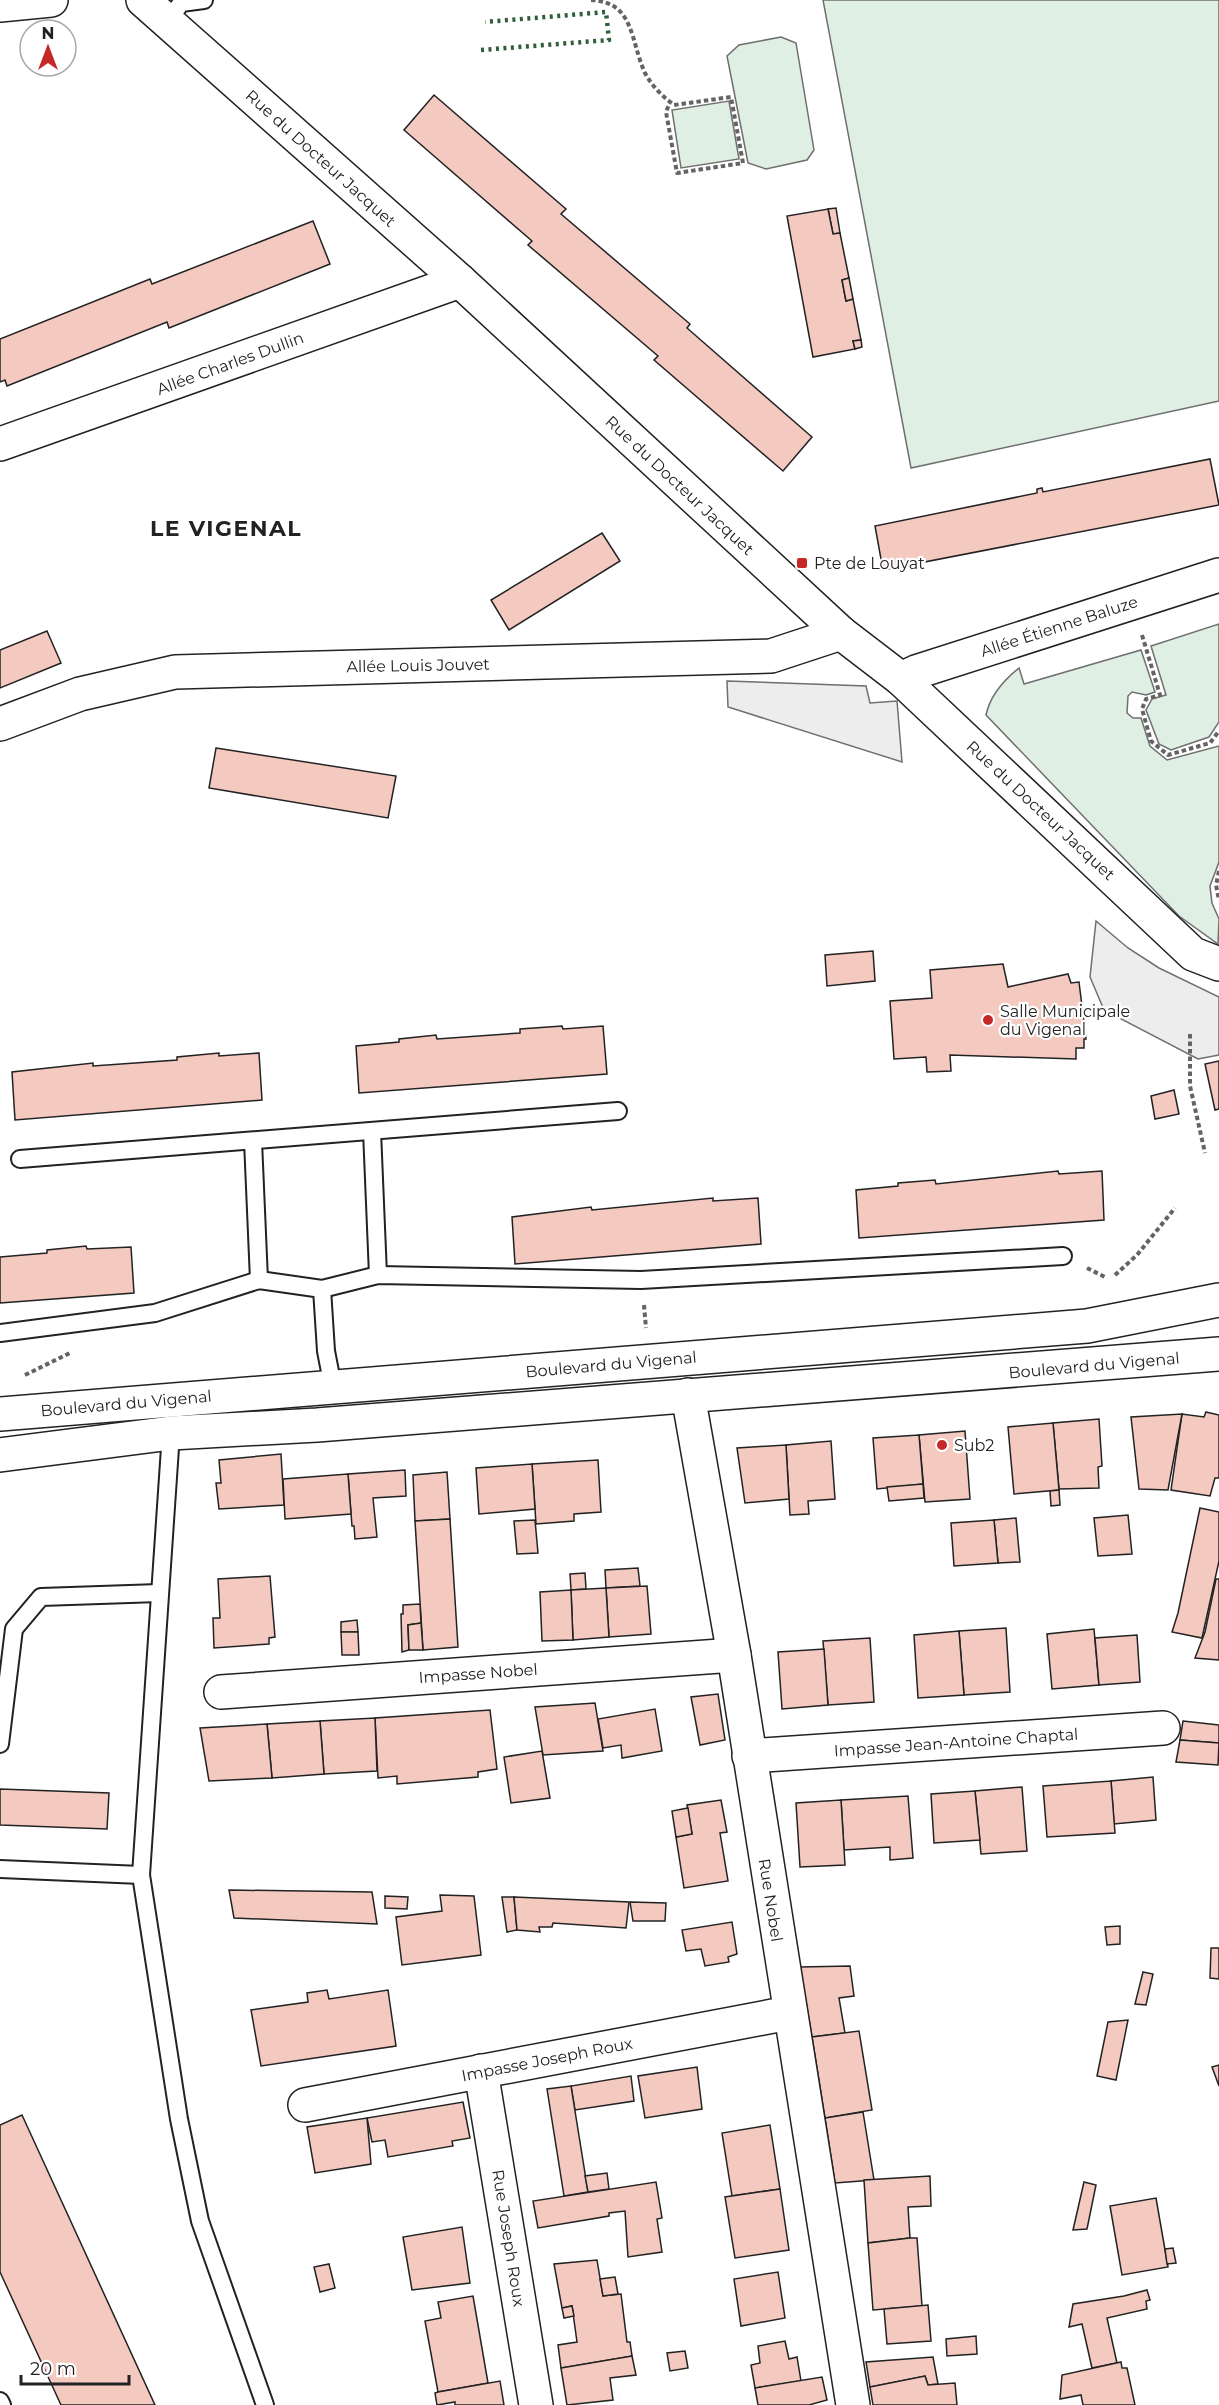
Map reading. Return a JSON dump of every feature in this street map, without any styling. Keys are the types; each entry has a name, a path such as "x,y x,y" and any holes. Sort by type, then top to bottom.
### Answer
{"street":[{"path":"0,5 51,0"},
{"name":"Rue du Docteur Jacquet","path":"143,0 460,281 841,633 901,679 1193,954 1219,964"},
{"name":"Allée Charles Dullin","path":"0,444 460,281"},
{"name":"Allée Étienne Baluze","path":"901,679 916,672 1219,575"},
{"name":"Allée Louis Jouvet","path":"0,724 80,694 175,672 771,656 841,633"},
{"name":"Boulevard du Vigenal","path":"0,1414 1087,1326 1219,1300"},
{"name":"Boulevard du Vigenal","path":"0,1455 171,1433 317,1425 1040,1370 1219,1354"},
{"name":"Rue Nobel","path":"688,1395 735,1655 789,2013 853,2405"},
{"name":"Impasse Nobel","path":"221,1692 735,1655"},
{"name":"Impasse Jean-Antoine Chaptal","path":"749,1756 1163,1728"},
{"name":"Impasse Joseph Roux","path":"305,2105 789,2013"},
{"name":"Rue Joseph Roux","path":"481,2071 536,2405"}],"lane":[{"path":"168,21 181,3 204,0"},
{"path":"20,1159 618,1111"},
{"path":"372,1131 378,1275"},
{"path":"254,1141 259,1280"},
{"path":"0,1333 154,1313 259,1280 322,1289 378,1275 641,1280 1063,1256"},
{"path":"322,1289 326,1351 333,1387"},
{"path":"171,1433 141,1875 179,2119 200,2221 265,2405"},
{"path":"0,1744 14,1629 41,1597 159,1593"},
{"path":"0,1869 141,1875"}],"path":[{"path":"591,0 605,0 621,11 646,75 674,105 731,97 743,163 677,173 666,112 670,102"},
{"path":"1132,603 1160,695 1146,699 1142,709 1151,741 1168,754 1210,742 1219,732"},
{"path":"1219,871 1215,885 1219,900"},
{"path":"1190,1034 1190,1086 1205,1153"},
{"path":"1115,1275 1137,1255 1175,1208"}],"green space":[{"path":"823,0 1219,0 1219,401 911,468"},
{"path":"781,37 796,43 814,150 807,160 766,169 748,163 727,56 739,45"},
{"path":"729,101 739,159 681,168 672,110"},
{"path":"1219,624 1219,722 1209,737 1171,750 1159,744 1146,710 1152,699 1166,695 1151,646"},
{"path":"1141,650 1155,692 1146,695 1132,692 1128,696 1127,713 1133,718 1141,718 1150,746 1167,760 1219,746 1219,862 1210,886 1212,903 1219,919 1218,944 1179,916 986,715 998,689 1019,668 1024,684"}],"shaded area":[{"path":"727,681 866,686 870,703 897,701 902,762 728,707"},
{"path":"1096,921 1128,948 1159,968 1219,997 1219,1055 1198,1059 1104,1010 1090,977"}],"building":[{"path":"434,95 566,209 561,214 690,324 687,328 812,437 783,471 654,360 658,356 528,245 532,241 404,130"},
{"path":"836,208 840,233 833,234 828,209"},
{"path":"828,209 833,234 840,233 849,278 842,280 846,301 853,299 861,340 853,341 855,349 813,357 787,216"},
{"path":"313,221 330,264 169,328 167,322 7,386 5,380 0,382 0,339 150,279 152,284"},
{"path":"849,278 853,299 846,301 842,280"},
{"path":"861,340 862,347 855,349 853,341"},
{"path":"1210,459 1219,505 883,570 875,526 1037,493 1037,489 1042,488 1043,492"},
{"path":"602,533 620,561 509,630 491,600"},
{"path":"47,631 61,663 0,688 0,650"},
{"path":"216,748 396,776 388,818 209,788"},
{"path":"873,951 875,981 827,986 825,955"},
{"name":"Salle Municipale du Vigenal","path":"1003,964 1008,987 1068,974 1071,983 1079,982 1086,1039 1084,1039 1084,1048 1076,1048 1076,1059 950,1055 951,1071 927,1072 926,1057 894,1059 890,1001 932,998 930,970"},
{"path":"562,1026 563,1029 603,1026 607,1074 359,1093 356,1046 399,1042 399,1039 436,1035 437,1039 520,1033 520,1029"},
{"path":"219,1053 219,1056 259,1053 262,1100 15,1120 12,1072 93,1063 93,1066 177,1060 177,1057"},
{"path":"1219,1061 1219,1109 1215,1110 1205,1064"},
{"path":"1174,1090 1179,1114 1155,1119 1151,1096"},
{"path":"1058,1171 1059,1174 1102,1171 1104,1220 859,1238 856,1190 898,1186 898,1183 935,1180 936,1184"},
{"path":"713,1198 713,1201 758,1198 761,1244 515,1264 512,1217 591,1207 592,1210"},
{"path":"86,1246 87,1249 131,1247 134,1293 0,1303 0,1257 47,1253 47,1250"},
{"path":"1206,1412 1219,1415 1219,1478 1215,1478 1210,1496 1171,1490 1182,1414 1204,1417"},
{"path":"1182,1414 1168,1490 1139,1489 1131,1417"},
{"path":"1099,1419 1102,1466 1098,1467 1099,1488 1059,1489 1053,1423"},
{"path":"1053,1423 1059,1490 1014,1494 1008,1427"},
{"path":"965,1431 970,1499 925,1502 919,1435"},
{"path":"919,1435 923,1484 877,1489 873,1438"},
{"path":"831,1441 835,1499 808,1501 809,1514 790,1515 786,1445"},
{"path":"786,1445 789,1499 745,1503 737,1448"},
{"path":"281,1454 284,1505 219,1509 216,1483 221,1483 219,1460"},
{"path":"598,1460 601,1512 574,1514 574,1521 536,1524 532,1464"},
{"path":"532,1464 535,1509 479,1514 476,1468"},
{"path":"405,1470 406,1496 373,1498 377,1537 355,1539 348,1474"},
{"path":"447,1472 450,1519 415,1521 413,1475"},
{"path":"348,1474 351,1514 285,1519 283,1479"},
{"path":"923,1484 924,1498 889,1501 887,1487"},
{"path":"1059,1490 1060,1505 1051,1506 1050,1491"},
{"path":"1200,1508 1219,1512 1219,1561 1202,1638 1172,1632"},
{"path":"1128,1515 1132,1554 1098,1556 1094,1518"},
{"path":"1016,1518 1020,1562 998,1563 994,1520"},
{"path":"450,1519 458,1647 423,1650 415,1521"},
{"path":"535,1520 538,1553 517,1554 514,1521"},
{"path":"994,1520 998,1563 954,1566 951,1523"},
{"path":"638,1568 640,1586 606,1588 605,1570"},
{"path":"585,1573 586,1589 571,1590 570,1574"},
{"path":"270,1576 275,1637 269,1638 269,1644 214,1648 213,1618 220,1618 218,1579"},
{"path":"1216,1579 1219,1579 1219,1660 1195,1658 1205,1632"},
{"path":"647,1586 651,1634 609,1637 606,1588"},
{"path":"606,1588 609,1637 573,1640 571,1590"},
{"path":"571,1590 573,1640 542,1641 540,1592"},
{"path":"420,1604 421,1623 408,1625 409,1650 402,1652 401,1614 403,1614 403,1605"},
{"path":"357,1620 358,1632 341,1632 341,1622"},
{"path":"421,1623 423,1650 409,1650 408,1625"},
{"path":"1006,1628 1010,1692 964,1695 959,1631"},
{"path":"1094,1629 1099,1685 1052,1689 1047,1634"},
{"path":"959,1631 964,1695 918,1698 914,1635"},
{"path":"341,1632 358,1632 359,1655 342,1655"},
{"path":"1137,1635 1140,1682 1099,1685 1095,1638"},
{"path":"870,1638 874,1702 828,1705 823,1641"},
{"path":"824,1649 828,1705 782,1709 778,1652"},
{"path":"718,1694 725,1740 700,1745 691,1697"},
{"path":"595,1703 603,1751 543,1755 535,1707"},
{"path":"655,1709 662,1751 622,1758 621,1745 603,1748 598,1719"},
{"path":"490,1710 497,1769 478,1772 478,1777 397,1784 397,1776 378,1778 375,1718"},
{"path":"375,1718 377,1771 324,1774 320,1721"},
{"path":"320,1721 324,1774 272,1778 267,1724"},
{"path":"1183,1721 1219,1725 1219,1743 1180,1740"},
{"path":"267,1724 272,1778 209,1781 200,1728"},
{"path":"1180,1740 1219,1743 1218,1765 1176,1762"},
{"path":"542,1751 550,1798 511,1803 504,1757"},
{"path":"1153,1777 1156,1820 1114,1824 1111,1781"},
{"path":"1111,1781 1115,1833 1047,1837 1043,1786"},
{"path":"1022,1787 1027,1851 981,1854 975,1791"},
{"path":"0,1789 109,1793 107,1829 0,1825"},
{"path":"975,1791 980,1840 934,1843 931,1794"},
{"path":"908,1796 913,1858 890,1860 890,1847 844,1850 841,1800"},
{"path":"721,1800 727,1832 720,1833 728,1881 684,1888 676,1837 692,1834 687,1805"},
{"path":"841,1800 845,1865 800,1867 796,1803"},
{"path":"688,1808 692,1834 676,1837 672,1811"},
{"path":"229,1890 372,1892 377,1924 234,1918"},
{"path":"440,1895 474,1896 481,1955 402,1965 396,1917 442,1911"},
{"path":"385,1896 408,1897 407,1909 385,1908"},
{"path":"502,1897 514,1897 517,1930 507,1932"},
{"path":"514,1897 629,1902 626,1928 553,1923 552,1927 539,1927 540,1932 517,1930"},
{"path":"630,1902 666,1903 665,1921 633,1921"},
{"path":"732,1922 737,1954 728,1957 729,1962 705,1966 701,1949 686,1951 682,1930"},
{"path":"1120,1926 1120,1944 1107,1945 1105,1927"},
{"path":"1211,1948 1219,1948 1219,1979 1210,1978"},
{"path":"850,1966 854,1996 839,1998 845,2033 812,2037 800,1967"},
{"path":"1143,1972 1153,1974 1146,2005 1135,2004"},
{"path":"327,1990 329,1999 388,1990 396,2046 261,2066 251,2010 308,2002 307,1993"},
{"path":"1128,2020 1116,2080 1097,2076 1108,2022"},
{"path":"859,2031 872,2110 825,2118 812,2037"},
{"path":"1219,2065 1219,2086 1212,2067"},
{"path":"697,2067 702,2109 645,2118 638,2076"},
{"path":"631,2076 634,2101 575,2110 571,2086"},
{"path":"571,2086 588,2192 564,2196 547,2089"},
{"path":"463,2102 470,2138 452,2141 453,2146 388,2157 385,2140 372,2142 367,2118"},
{"path":"863,2112 874,2180 835,2183 825,2118"},
{"path":"22,2115 155,2405 61,2405 0,2272 0,2125"},
{"path":"367,2118 371,2164 315,2173 307,2127"},
{"path":"770,2125 780,2189 732,2196 722,2133"},
{"path":"607,2173 609,2189 588,2192 585,2176"},
{"path":"930,2176 931,2206 908,2207 910,2238 868,2243 864,2180"},
{"path":"656,2182 662,2218 657,2219 662,2252 628,2257 625,2211 609,2213 609,2216 538,2228 533,2201"},
{"path":"1084,2182 1096,2185 1087,2229 1073,2230"},
{"path":"780,2189 789,2250 735,2258 725,2197"},
{"path":"1156,2198 1168,2267 1122,2275 1110,2206"},
{"path":"462,2227 470,2283 412,2290 403,2237"},
{"path":"917,2238 922,2306 873,2310 868,2243"},
{"path":"1173,2248 1176,2263 1167,2264 1165,2249"},
{"path":"597,2260 603,2296 621,2294 627,2342 630,2342 632,2356 561,2368 558,2345 577,2342 572,2306 562,2308 554,2264"},
{"path":"329,2264 335,2288 320,2292 314,2267"},
{"path":"778,2272 785,2318 741,2326 734,2279"},
{"path":"615,2277 618,2294 603,2296 600,2279"},
{"path":"1147,2290 1150,2300 1146,2301 1147,2309 1107,2318 1117,2363 1092,2368 1082,2324 1069,2327 1073,2304"},
{"path":"473,2296 488,2383 438,2392 425,2321 441,2318 438,2302"},
{"path":"928,2305 931,2341 887,2344 884,2309"},
{"path":"572,2306 574,2316 564,2318 562,2308"},
{"path":"976,2336 977,2354 947,2356 946,2339"},
{"path":"785,2341 789,2359 797,2357 801,2381 755,2388 751,2365 760,2363 758,2346"},
{"path":"685,2351 688,2368 670,2371 667,2353"},
{"path":"632,2356 636,2375 610,2378 613,2400 567,2405 561,2368"},
{"path":"933,2357 938,2384 928,2385 925,2376 870,2387 866,2362"},
{"path":"1121,2362 1122,2368 1127,2368 1135,2405 1083,2405 1081,2395 1060,2399 1062,2375"},
{"path":"925,2376 928,2385 955,2383 957,2405 873,2405 870,2387"},
{"path":"822,2377 827,2400 809,2405 758,2405 755,2388"},
{"path":"500,2381 504,2405 455,2405 455,2402 437,2405 435,2393"}],"hedge":[{"path":"481,50 609,40 606,12 485,22"}],"place":[{"name":"Pte de Louyat","path":"802,563"},
{"name":"Salle Municipale du Vigenal","path":"988,1020"},
{"name":"Sub2","path":"942,1445"}],"district":[{"name":"LE VIGENAL","path":"226,528"}]}
